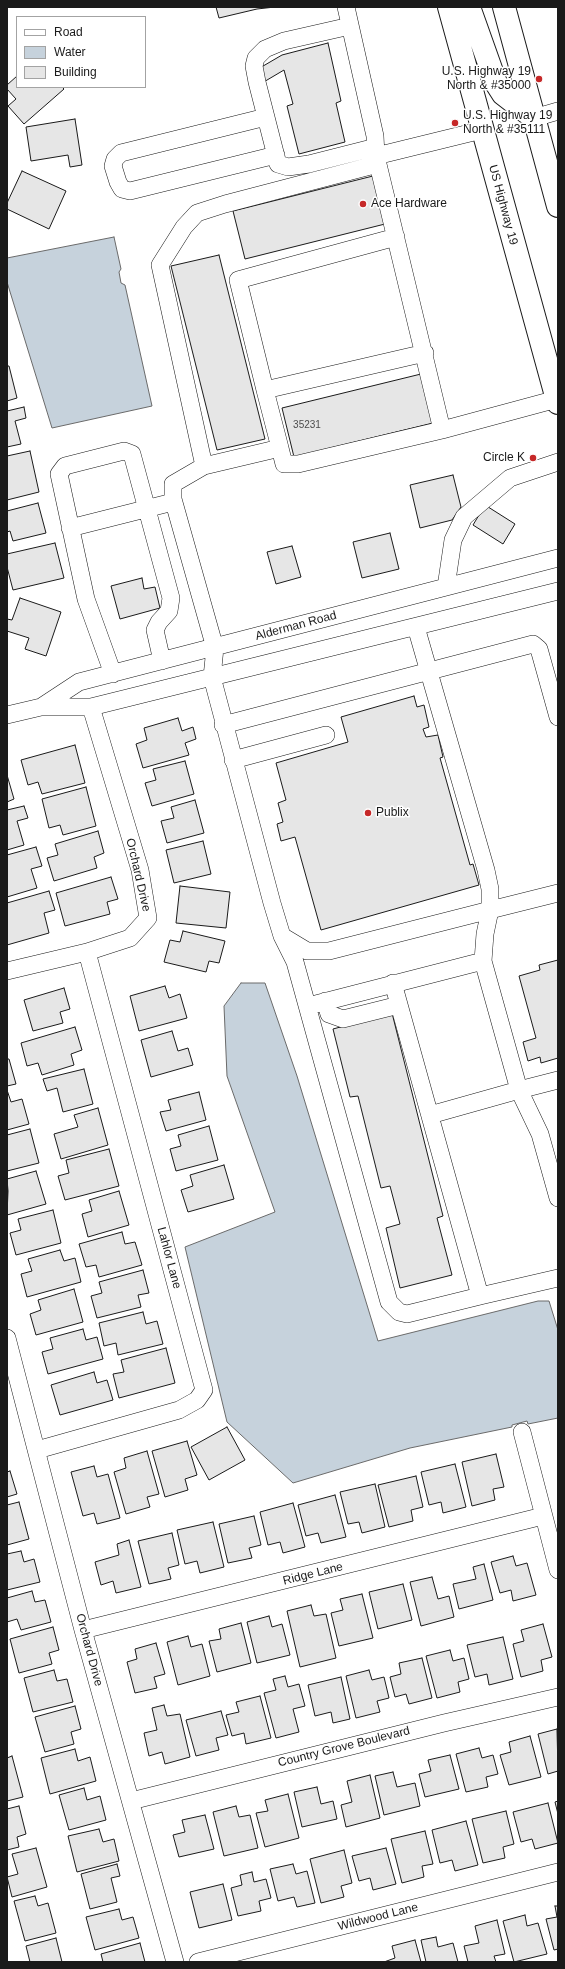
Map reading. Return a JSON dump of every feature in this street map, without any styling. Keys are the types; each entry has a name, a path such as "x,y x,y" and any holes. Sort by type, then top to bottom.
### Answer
{"highway":[{"name":"US Highway 19","path":"449,7 557,401"},
{"path":"469,7 496,83 503,94 534,118"},
{"path":"504,7 558,206"}],"street":[{"path":"346,7 376,136 377,156 425,353 442,430"},
{"path":"350,26 284,41 265,49 256,58 254,66 257,82 277,160 288,167 377,156"},
{"path":"534,118 558,112"},
{"path":"266,117 121,153 115,159 113,166 122,189 130,191 277,160"},
{"path":"204,466 160,265 184,227 197,214 225,204 377,156 482,130"},
{"path":"396,236 238,280 284,464 298,464 557,401"},
{"path":"265,390 425,353"},
{"path":"280,448 204,466 173,484 174,502 215,648 212,677 223,725 282,936 301,956 308,1006 389,1302 399,1312 407,1314 558,1278"},
{"path":"113,674 86,599 58,474 65,466 124,451 132,454 171,598 169,611 159,622 155,630 162,661"},
{"path":"446,587 453,540 464,518 510,478 558,462"},
{"path":"70,528 174,502"},
{"name":"Alderman Road","path":"40,707 79,682 558,558"},
{"name":"Alderman Road","path":"7,715 40,707 92,707 558,591"},
{"path":"416,627 486,870 490,889 490,910 485,934 483,961 519,1090 540,1134 558,1198"},
{"path":"223,725 533,644 539,649 558,717"},
{"name":"Orchard Drive","path":"7,971 87,952 130,938 148,918 140,870 92,707"},
{"path":"233,760 326,735"},
{"path":"301,956 328,951 558,893"},
{"name":"Lahlor Lane","path":"37,1450 179,1410 197,1400 204,1390 87,952"},
{"path":"308,1006 483,961"},
{"path":"393,983 480,1296"},
{"path":"325,1002 329,1014 344,1019 399,1005"},
{"path":"430,1115 558,1080"},
{"name":"Orchard Drive","path":"7,1338 83,1630 175,1962"},
{"path":"522,1432 558,1570"},
{"name":"Ridge Lane","path":"83,1630 543,1516"},
{"name":"Country Grove Boulevard","path":"131,1801 444,1722 558,1697"},
{"name":"Wildwood Lane","path":"198,1962 558,1872"}],"water":[{"path":"114,237 121,269 119,272 121,283 125,285 152,406 52,428 7,282 7,258"},
{"path":"241,983 265,983 297,1076 378,1341 538,1301 549,1301 558,1330 558,1418 528,1424 527,1421 512,1425 512,1427 410,1448 293,1483 227,1422 185,1247 275,1212 227,1076 224,1006"}],"building":[{"path":"216,7 275,7 257,9 219,18"},
{"path":"328,43 341,101 336,103 345,142 299,154 287,106 293,104 284,70 262,83 258,69 282,55"},
{"path":"16,77 16,88 64,89 24,124 8,106 16,99 7,89 7,85"},
{"path":"75,119 82,165 70,167 68,155 31,161 26,127"},
{"path":"22,171 66,191 49,229 7,209 7,203"},
{"path":"373,176 385,224 245,259 233,211"},
{"path":"219,255 265,439 217,450 171,266"},
{"path":"7,366 9,366 17,398 7,401"},
{"path":"421,374 433,423 294,457 282,408"},
{"path":"24,407 26,418 15,421 21,444 7,447 7,411"},
{"path":"30,451 39,492 7,500 7,456"},
{"path":"453,475 461,507 452,520 420,528 410,485"},
{"path":"38,503 46,533 13,541 10,531 7,532 7,511"},
{"path":"485,505 515,524 503,544 473,525"},
{"path":"390,533 399,569 362,578 353,542"},
{"path":"55,543 64,578 13,590 7,567 7,554"},
{"path":"292,546 301,577 276,584 267,552"},
{"path":"142,578 144,589 155,587 160,608 120,619 111,586"},
{"path":"20,598 61,612 46,656 25,649 29,638 7,631 7,619 12,620"},
{"name":"Publix","path":"414,696 417,707 424,705 429,727 423,729 426,737 438,735 443,757 440,758 470,865 473,864 479,885 321,930 295,837 281,841 277,824 283,822 278,803 286,800 276,763 348,742 341,717"},
{"path":"178,718 182,731 193,727 196,739 185,743 189,755 143,768 136,744 147,740 144,728"},
{"path":"75,745 85,783 42,794 38,782 28,785 21,760"},
{"path":"185,761 194,794 152,806 145,783 156,780 153,769"},
{"path":"7,775 14,799 7,802"},
{"path":"86,787 96,826 63,835 60,825 49,828 42,799"},
{"path":"195,800 204,833 167,843 161,821 174,818 171,807"},
{"path":"24,806 28,818 17,821 24,845 7,850 7,810"},
{"path":"98,831 104,853 94,857 97,868 54,881 47,858 58,855 55,844"},
{"path":"203,841 211,874 174,883 166,850"},
{"path":"36,847 42,866 31,869 37,888 7,897 7,855"},
{"path":"111,877 118,899 107,902 110,914 65,926 56,893"},
{"path":"180,886 230,892 226,928 176,923"},
{"path":"49,891 55,910 44,913 49,933 7,945 7,903"},
{"path":"183,931 225,941 219,963 209,961 206,972 164,962 170,940 180,942"},
{"path":"558,960 558,1058 541,1063 540,1057 528,1061 523,1042 536,1038 519,976 540,970 539,965"},
{"path":"165,986 169,998 180,994 187,1018 139,1031 130,996"},
{"path":"64,988 70,1009 60,1012 63,1023 33,1031 24,1000"},
{"path":"392,1013 443,1216 437,1218 452,1275 400,1288 386,1228 400,1224 390,1186 381,1188 358,1096 350,1097 333,1029"},
{"path":"75,1027 82,1050 71,1054 74,1065 42,1075 38,1063 27,1066 21,1043"},
{"path":"172,1031 178,1051 188,1048 193,1065 151,1077 141,1040"},
{"path":"7,1059 9,1059 16,1084 7,1086"},
{"path":"84,1069 93,1104 63,1112 57,1088 47,1091 43,1079"},
{"path":"7,1090 11,1102 22,1099 29,1124 7,1130"},
{"path":"199,1092 206,1120 166,1131 160,1112 171,1110 168,1100"},
{"path":"98,1108 108,1145 61,1159 54,1134 78,1127 74,1115"},
{"path":"209,1126 218,1160 176,1171 170,1149 181,1146 178,1135"},
{"path":"30,1129 39,1163 7,1171 7,1135"},
{"path":"109,1149 119,1186 65,1200 58,1176 69,1173 66,1160"},
{"path":"224,1165 234,1199 188,1212 181,1190 193,1186 190,1175"},
{"path":"36,1171 46,1204 7,1215 7,1179"},
{"path":"119,1191 129,1225 88,1237 82,1214 92,1211 89,1200"},
{"path":"53,1210 61,1243 16,1255 10,1233 21,1230 18,1219"},
{"path":"122,1232 125,1244 135,1242 142,1265 99,1277 96,1265 86,1267 79,1244"},
{"path":"60,1250 64,1261 75,1258 81,1282 27,1297 21,1274 32,1271 28,1259"},
{"path":"143,1270 149,1293 138,1295 141,1307 97,1318 91,1296 102,1293 99,1282"},
{"path":"74,1289 83,1322 36,1335 30,1314 41,1310 38,1300"},
{"path":"143,1312 146,1324 157,1321 163,1344 118,1355 116,1343 104,1346 99,1323"},
{"path":"83,1329 86,1340 97,1337 103,1359 48,1374 42,1352 53,1349 50,1338"},
{"path":"166,1348 175,1383 119,1398 113,1374 124,1372 121,1360"},
{"path":"94,1372 97,1383 107,1380 113,1400 60,1415 51,1385"},
{"path":"227,1427 245,1460 209,1480 191,1447"},
{"path":"187,1441 197,1475 185,1479 188,1490 165,1497 152,1451"},
{"path":"147,1451 159,1494 147,1497 150,1507 126,1514 114,1472 126,1468 124,1458"},
{"path":"496,1454 504,1487 493,1489 495,1500 472,1506 462,1462"},
{"path":"455,1464 466,1507 443,1513 441,1502 429,1505 421,1472"},
{"path":"94,1466 97,1477 108,1474 120,1518 97,1524 94,1513 83,1516 71,1472"},
{"path":"10,1471 17,1494 7,1497 7,1472"},
{"path":"416,1476 423,1507 411,1510 413,1521 389,1527 378,1485"},
{"path":"375,1484 385,1527 362,1533 359,1522 348,1524 340,1492"},
{"path":"335,1495 346,1537 321,1543 318,1533 306,1536 298,1505"},
{"path":"19,1502 29,1539 7,1545 7,1505"},
{"path":"293,1503 305,1547 283,1553 280,1542 268,1545 260,1512"},
{"path":"254,1516 261,1545 249,1548 252,1558 228,1563 219,1524"},
{"path":"213,1522 224,1567 200,1573 197,1561 185,1564 177,1530"},
{"path":"172,1533 179,1565 168,1568 171,1579 149,1584 138,1541"},
{"path":"129,1540 141,1587 116,1593 113,1581 101,1585 95,1562 119,1555 117,1544"},
{"path":"21,1551 24,1562 34,1559 40,1582 7,1590 7,1554"},
{"path":"513,1556 516,1566 527,1563 536,1595 513,1601 511,1590 500,1593 491,1562"},
{"path":"484,1564 493,1600 459,1609 453,1584 476,1579 473,1567"},
{"path":"432,1577 438,1599 449,1596 454,1617 421,1626 410,1582"},
{"path":"403,1584 412,1620 378,1629 369,1592"},
{"path":"32,1591 35,1602 45,1600 51,1622 21,1630 17,1619 7,1622 7,1598"},
{"path":"362,1594 373,1638 339,1646 331,1613 343,1610 340,1599"},
{"path":"311,1605 314,1616 326,1614 336,1658 300,1667 287,1611"},
{"path":"269,1616 272,1627 282,1624 290,1655 257,1663 247,1622"},
{"path":"241,1623 251,1663 217,1672 209,1641 221,1639 219,1629"},
{"path":"543,1624 552,1657 541,1660 543,1671 521,1677 513,1644 524,1641 521,1630"},
{"path":"53,1627 59,1650 49,1653 52,1664 19,1673 10,1639"},
{"path":"188,1636 191,1647 202,1644 210,1676 178,1685 167,1642"},
{"path":"503,1637 513,1679 489,1685 487,1674 475,1677 467,1645"},
{"path":"156,1643 165,1674 154,1677 157,1688 135,1693 127,1662 137,1659 135,1649"},
{"path":"450,1650 453,1661 464,1658 469,1679 458,1682 460,1692 437,1698 426,1656"},
{"path":"422,1658 432,1698 409,1704 406,1694 395,1697 390,1677 401,1674 399,1663"},
{"path":"54,1670 57,1681 67,1679 73,1702 33,1712 24,1678"},
{"path":"369,1670 372,1680 384,1677 389,1698 377,1701 380,1712 356,1718 346,1676"},
{"path":"285,1676 288,1687 299,1684 305,1706 293,1709 299,1732 276,1738 264,1693 276,1690 273,1679"},
{"path":"341,1677 350,1719 333,1723 331,1712 315,1716 308,1685"},
{"path":"260,1696 271,1738 246,1744 244,1733 232,1736 226,1715 239,1712 236,1702"},
{"path":"164,1705 167,1716 180,1714 190,1757 165,1764 162,1752 149,1756 144,1733 157,1730 152,1708"},
{"path":"75,1706 81,1729 71,1732 74,1744 45,1752 35,1717"},
{"path":"221,1711 228,1735 216,1738 219,1750 196,1756 186,1720"},
{"path":"557,1729 558,1771 548,1774 538,1734"},
{"path":"530,1736 541,1777 509,1785 500,1755 511,1752 509,1742"},
{"path":"479,1748 482,1758 493,1755 498,1774 486,1777 488,1787 466,1792 456,1754"},
{"path":"75,1749 78,1761 90,1757 96,1781 50,1794 41,1758"},
{"path":"450,1755 459,1789 425,1797 419,1774 431,1771 428,1760"},
{"path":"12,1756 23,1797 7,1801 7,1758"},
{"path":"393,1772 397,1787 415,1783 420,1806 384,1815 375,1776"},
{"path":"370,1775 380,1818 346,1827 341,1805 352,1802 347,1781"},
{"path":"317,1787 321,1804 333,1801 337,1819 302,1827 294,1792"},
{"path":"84,1788 87,1800 100,1796 106,1820 69,1830 59,1795"},
{"path":"288,1794 299,1838 265,1847 256,1813 268,1811 265,1800"},
{"path":"558,1801 558,1814 555,1802"},
{"path":"548,1803 558,1843 535,1849 532,1839 521,1842 513,1812"},
{"path":"19,1806 26,1834 17,1837 19,1847 7,1850 7,1809"},
{"path":"236,1806 239,1817 250,1815 258,1848 224,1856 213,1812"},
{"path":"506,1811 514,1844 503,1847 505,1858 483,1863 472,1819"},
{"path":"205,1815 214,1849 179,1857 173,1835 185,1832 182,1820"},
{"path":"466,1821 478,1865 455,1871 452,1860 440,1863 432,1830"},
{"path":"99,1829 103,1842 114,1839 119,1861 77,1872 68,1836"},
{"path":"425,1831 433,1864 422,1866 424,1877 402,1883 391,1839"},
{"path":"36,1848 47,1887 12,1897 7,1877 18,1874 12,1854"},
{"path":"386,1848 396,1884 373,1890 370,1878 359,1881 352,1856"},
{"path":"344,1850 352,1883 341,1886 344,1897 321,1903 310,1859"},
{"path":"117,1864 120,1876 111,1878 117,1902 90,1909 81,1874"},
{"path":"293,1864 296,1874 307,1871 315,1903 297,1907 294,1897 278,1901 270,1869"},
{"path":"252,1872 254,1882 266,1879 271,1898 259,1901 261,1911 238,1916 231,1888 242,1885 240,1875"},
{"path":"223,1884 232,1920 199,1928 190,1892"},
{"path":"35,1896 38,1906 48,1903 56,1933 25,1941 14,1901"},
{"path":"555,1906 558,1906 558,1949 554,1950 546,1919 557,1917"},
{"path":"119,1909 122,1920 133,1917 139,1938 95,1950 86,1917"},
{"path":"525,1915 527,1926 538,1923 547,1954 514,1962 503,1921"},
{"path":"497,1920 505,1954 494,1956 496,1962 468,1962 464,1946 479,1943 475,1926"},
{"path":"436,1937 438,1947 453,1943 458,1962 426,1962 421,1940"},
{"path":"56,1938 62,1962 30,1962 26,1946"},
{"path":"415,1940 421,1962 384,1962 395,1958 392,1946"},
{"path":"140,1943 145,1962 103,1962 101,1954"}],"place":[{"name":"U.S. Highway 19 North & #35000","path":"539,79"},
{"name":"U.S. Highway 19 North & #35111","path":"455,123"},
{"name":"Ace Hardware","path":"363,204"},
{"name":"Circle K","path":"533,458"},
{"name":"Publix","path":"368,813"}]}
